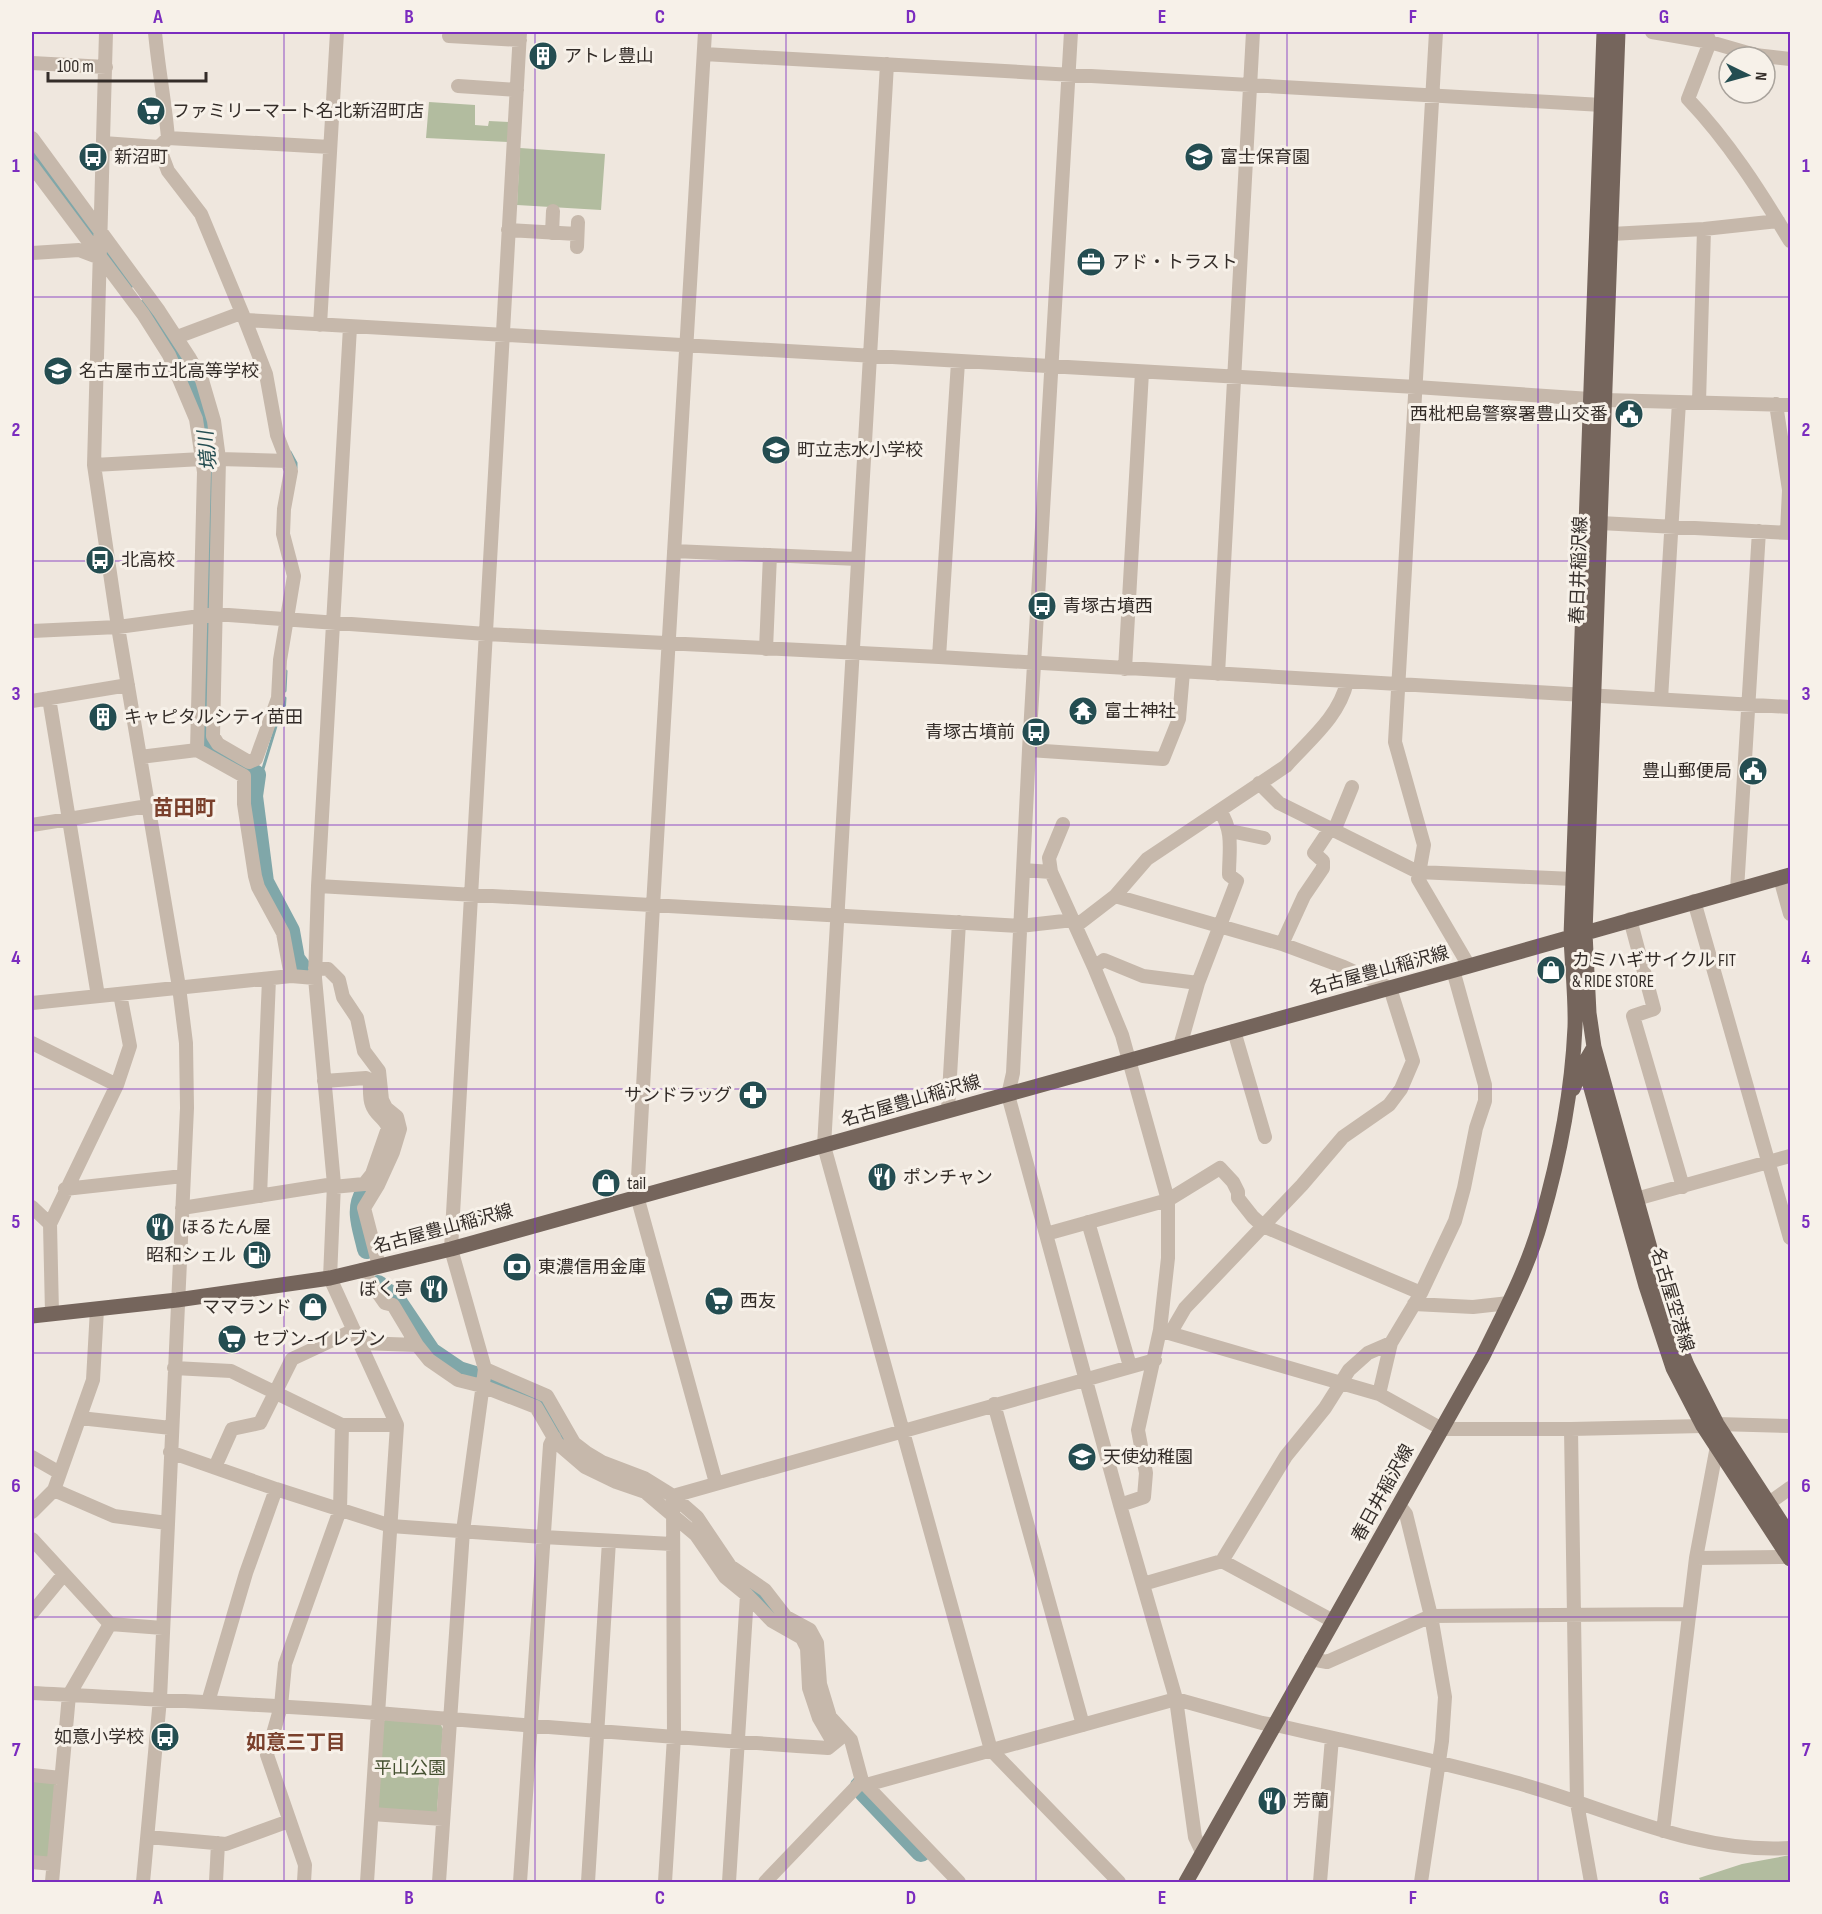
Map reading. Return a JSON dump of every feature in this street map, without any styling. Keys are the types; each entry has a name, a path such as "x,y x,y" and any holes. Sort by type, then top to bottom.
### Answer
{"main road":[{"name":"春日井稲沢線","path":"1186,1882 1483,1356 1509,1304 1541,1223 1568,1103 1575,1026 1597,399 1604,32"},
{"name":"春日井稲沢線","path":"1568,1103 1584,1064 1594,1047 1578,934 1573,879 1600,523 1597,399 1611,234 1618,32"},
{"name":"名古屋豊山稲沢線","path":"32,1316 177,1300 330,1278 451,1249 1785,876"},
{"name":"名古屋空港線","path":"1575,1026 1659,1329 1673,1368 1710,1425 1791,1536"},
{"name":"名古屋空港線","path":"1594,1047 1672,1327 1717,1446 1790,1558"}],"street":[{"path":"106,32 94,465 118,627 179,987 186,1043 187,1108 160,1699 143,1882"},
{"path":"32,138 169,355 196,419 202,459 213,736 218,744 249,762 256,759 278,698 280,660 294,576 283,534 291,471 277,435 266,374 243,316 201,214 168,171 164,143 165,103 155,32"},
{"path":"320,325 338,32"},
{"path":"705,32 652,906 637,1196 716,1483"},
{"path":"1071,32 1029,750 1013,1073 1008,1095 1120,1505 1176,1699 1195,1837 1202,1852"},
{"path":"1218,674 1253,32"},
{"path":"1436,32 1395,742 1424,845 1418,872 1419,879 1469,966"},
{"path":"1652,32 1708,37 1755,55 1791,58"},
{"path":"439,1882 448,1720 463,1531 484,1378 451,1249 520,36 449,36"},
{"path":"1708,37 1688,99 1709,121 1791,241"},
{"path":"704,54 1602,105"},
{"path":"32,63 105,68"},
{"path":"887,64 824,1146 991,1750 1119,1882"},
{"path":"458,86 517,90"},
{"path":"103,144 164,143 330,147"},
{"path":"32,166 177,337 202,381 214,421 219,459 197,750"},
{"path":"548,237 553,211"},
{"path":"1611,234 1704,229 1778,221"},
{"path":"1699,402 1704,229"},
{"path":"508,230 548,237 577,235"},
{"path":"32,254 100,246"},
{"path":"177,337 243,316 320,325 686,347 1597,399 1783,405 1789,490 1789,532 1600,523"},
{"path":"350,327 315,973 334,1186 330,1278 397,1425 367,1882"},
{"path":"939,657 958,362"},
{"path":"1125,669 1142,372"},
{"path":"1661,699 1679,402"},
{"path":"94,465 202,459"},
{"path":"219,459 287,461"},
{"path":"1737,890 1759,531"},
{"path":"674,551 858,560"},
{"path":"766,649 770,555"},
{"path":"32,631 118,627 208,615 669,645 939,657 1791,707"},
{"path":"1029,750 1163,759 1179,719 1183,672"},
{"path":"318,886 1020,926 1074,923 1115,896 1147,859 1286,766 1318,734 1344,695 1347,682"},
{"path":"32,701 128,686"},
{"path":"49,698 98,996"},
{"path":"140,757 197,750 244,776 244,804 255,876 283,933 291,976"},
{"path":"1258,783 1279,804 1418,872 1573,879"},
{"path":"1282,944 1304,896 1323,868 1323,861 1314,853 1332,830 1352,787"},
{"path":"32,825 148,806"},
{"path":"1180,1046 1198,983 1237,881 1229,875 1230,831 1220,811"},
{"path":"1063,824 1048,858 1051,872 1122,1035 1168,1200 1166,1331"},
{"path":"1230,831 1264,837"},
{"path":"1023,870 1051,872"},
{"path":"1785,876 1791,914"},
{"path":"1115,896 1282,944 1344,967 1390,988 1413,1061 1401,1089 1389,1105 1342,1137 1302,1185 1166,1331 1155,1360 1138,1430 1146,1473 1144,1497 1120,1505"},
{"path":"1694,901 1791,1238"},
{"path":"1630,920 1654,1009 1633,1016 1683,1186"},
{"path":"948,1110 959,922"},
{"path":"1094,968 1104,960 1143,976 1198,983"},
{"path":"32,1003 269,979 328,969 339,980 343,998 357,1018 364,1051 379,1071 382,1100 387,1108 398,1117 400,1129 393,1152 378,1185 364,1208 379,1266"},
{"path":"1379,1394 1391,1343 1418,1299 1455,1221 1476,1128 1485,1101 1485,1085 1453,970"},
{"path":"260,1196 269,979"},
{"path":"52,1313 50,1224 117,1084 130,1046 120,994"},
{"path":"1234,1031 1265,1137"},
{"path":"32,1043 117,1084"},
{"path":"182,1208 334,1186 364,1184 372,1174 388,1128 387,1123 371,1104 369,1080 366,1078 324,1081"},
{"path":"1636,1199 1791,1156"},
{"path":"1046,1234 1168,1200 1220,1168 1233,1182 1238,1191 1238,1198 1263,1226 1418,1299 1473,1307 1509,1304"},
{"path":"65,1190 183,1176"},
{"path":"32,1207 50,1224"},
{"path":"1088,1222 1130,1366"},
{"path":"362,1270 385,1303 393,1305 417,1345 429,1360 458,1380 484,1378 547,1396 574,1443 602,1462 644,1478 672,1505 725,1577 747,1595 772,1621 802,1638 807,1648 809,1688 819,1718 839,1738 851,1740 861,1785 958,1882"},
{"path":"32,1512 54,1490 93,1380 98,1309"},
{"path":"1166,1331 1379,1394 1442,1429 1791,1426"},
{"path":"215,1467 232,1430 260,1423 292,1359 357,1336 417,1345"},
{"path":"1143,1584 1222,1561 1286,1456 1325,1408 1349,1370 1368,1353 1391,1343"},
{"path":"672,1505 716,1483 1155,1360"},
{"path":"174,1368 231,1371 342,1425 397,1425"},
{"path":"484,1378 536,1407 557,1443 585,1467 697,1517 730,1566 765,1590 786,1617 810,1630 817,1643 820,1683 839,1738"},
{"path":"994,1404 1083,1725"},
{"path":"80,1418 171,1428"},
{"path":"303,1882 304,1865 267,1755 281,1706 285,1664 340,1510 342,1425"},
{"path":"1571,1429 1577,1803 1591,1882"},
{"path":"520,1882 550,1444 554,1437"},
{"path":"1663,1831 1696,1558 1717,1446"},
{"path":"170,1452 391,1526 672,1544"},
{"path":"32,1457 60,1473"},
{"path":"1769,1503 1791,1488"},
{"path":"208,1702 246,1573 276,1489"},
{"path":"54,1490 114,1516 167,1523"},
{"path":"665,1882 674,1737 672,1505"},
{"path":"1399,1505 1406,1514 1431,1616 1445,1697 1442,1741 1421,1882"},
{"path":"32,1539 110,1624 163,1628"},
{"path":"588,1882 609,1541"},
{"path":"1696,1558 1790,1558"},
{"path":"1222,1561 1333,1620"},
{"path":"32,1612 64,1574"},
{"path":"729,1882 747,1595"},
{"path":"1311,1659 1327,1662 1431,1616 1689,1614"},
{"path":"51,1882 69,1695 110,1624"},
{"path":"33,1692 281,1706 828,1748 839,1738"},
{"path":"765,1882 861,1785 1176,1699 1262,1723 1438,1762 1516,1782 1663,1831 1718,1845 1791,1848"},
{"path":"1320,1882 1332,1738"},
{"path":"32,1775 61,1778"},
{"path":"372,1814 443,1819"},
{"path":"148,1837 226,1844 289,1821"},
{"path":"216,1882 218,1843"},
{"path":"32,1862 53,1864"}],"green space":[{"path":"429,102 475,105 475,125 488,126 489,121 509,122 508,142 426,138"},
{"path":"520,148 605,154 601,210 517,205"},
{"name":"平山公園","path":"386,1719 440,1723 443,1729 437,1812 433,1815 376,1808 381,1724"},
{"path":"32,1779 56,1784 50,1857 32,1859"},
{"path":"1790,1855 1790,1882 1701,1882 1699,1878 1742,1864"}],"waterway":[{"name":"境川","path":"32,152 126,280"},
{"name":"境川","path":"146,309 183,365 199,401 209,442 212,466 207,746 256,775 253,796 264,882 290,931 295,959 301,967"},
{"path":"290,452 296,468"},
{"path":"285,691 286,671"},
{"path":"256,775 262,772 276,726 284,713 285,698"},
{"path":"367,1249 360,1220 360,1206 365,1193 381,1169"},
{"path":"378,1285 398,1303 431,1352 459,1371 498,1383 540,1401 571,1447"},
{"path":"734,1578 752,1587 777,1616 798,1631"},
{"path":"860,1786 921,1852"}],"place":[{"name":"アトレ豊山","path":"543,56"},
{"name":"ファミリーマート名北新沼町店","path":"151,111"},
{"name":"新沼町","path":"93,157"},
{"name":"富士保育園","path":"1199,157"},
{"name":"アド・トラスト","path":"1091,262"},
{"name":"名古屋市立北高等学校","path":"58,371"},
{"name":"西枇杷島警察署豊山交番","path":"1629,414"},
{"name":"町立志水小学校","path":"776,450"},
{"name":"北高校","path":"100,560"},
{"name":"青塚古墳西","path":"1042,606"},
{"name":"富士神社","path":"1083,711"},
{"name":"キャピタルシティ苗田","path":"103,717"},
{"name":"青塚古墳前","path":"1036,732"},
{"name":"豊山郵便局","path":"1753,771"},
{"name":"カミハギサイクル FIT & RIDE STORE","path":"1551,970"},
{"name":"サンドラッグ","path":"753,1095"},
{"name":"ポンチャン","path":"882,1177"},
{"name":"tail","path":"606,1183"},
{"name":"ほるたん屋","path":"160,1227"},
{"name":"昭和シェル","path":"257,1255"},
{"name":"東濃信用金庫","path":"517,1267"},
{"name":"ぼく亭","path":"434,1289"},
{"name":"西友","path":"719,1301"},
{"name":"ママランド","path":"313,1307"},
{"name":"セブン-イレブン","path":"232,1339"},
{"name":"天使幼稚園","path":"1082,1457"},
{"name":"如意小学校","path":"165,1737"},
{"name":"芳蘭","path":"1272,1801"}],"district":[{"name":"苗田町","path":"184,808"},
{"name":"如意三丁目","path":"296,1743"}]}
